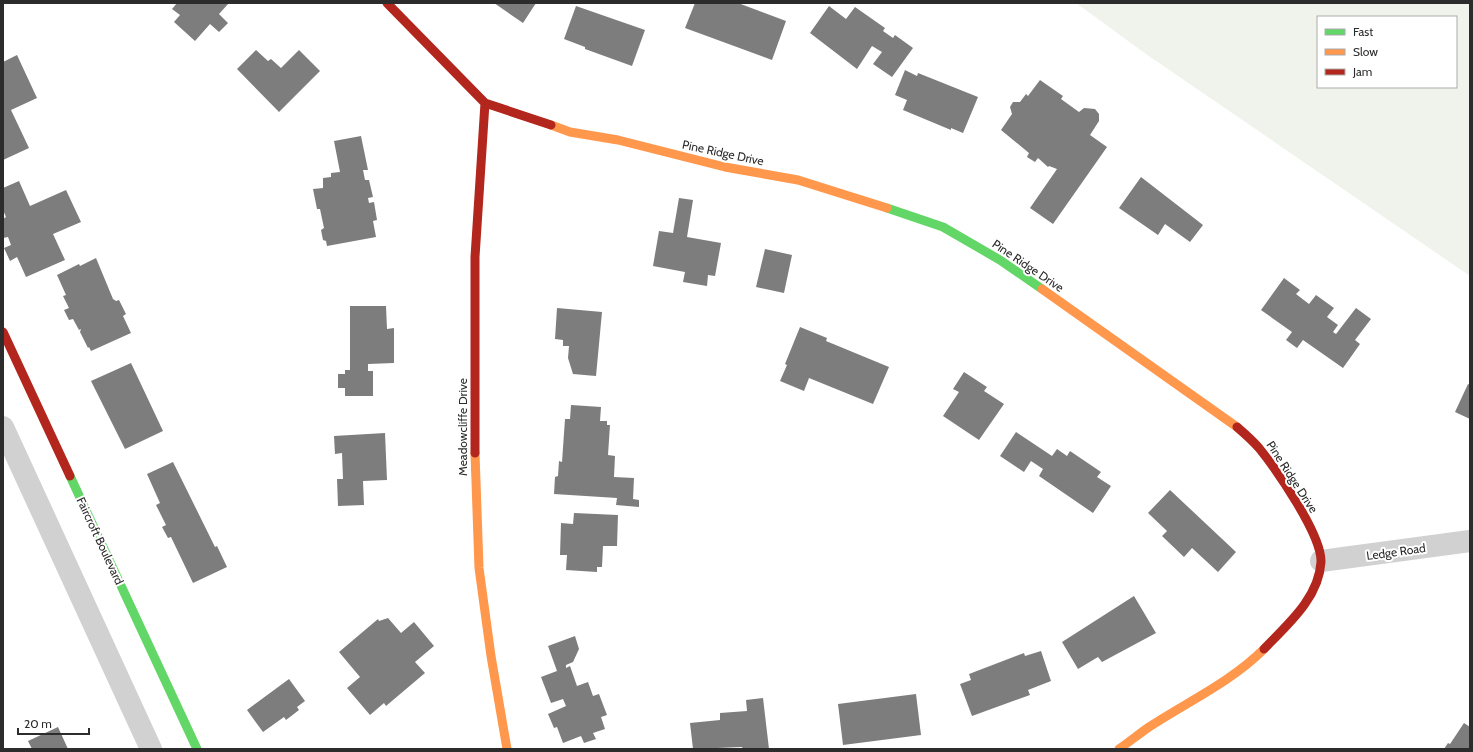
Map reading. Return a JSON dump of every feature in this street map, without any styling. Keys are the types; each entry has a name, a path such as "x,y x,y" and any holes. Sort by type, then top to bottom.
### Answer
{"street":[{"name":"Pine Ridge Drive","path":"387,3 485,103 570,132 618,140 725,167 798,180 842,193 943,227 1000,260 1234,424 1258,447 1292,496 1316,540 1321,561 1315,585 1299,613 1254,659 1226,677 1191,703 1148,727 1119,749"},
{"name":"Meadowcliffe Drive","path":"485,103 475,257 474,464 479,568 491,656 507,749"},
{"name":"Faircroft Boulevard","path":"3,332 198,749"},
{"path":"3,427 150,749"},
{"name":"Ledge Road","path":"1321,561 1470,541"}],"shaded area":[{"path":"1076,3 1470,3 1470,276 1146,54"}],"building":[{"path":"177,3 229,3 219,14 228,23 219,32 210,24 195,41 174,22 180,15 172,9"},
{"path":"494,3 536,3 523,23"},
{"path":"695,3 738,3 786,21 772,60 685,28"},
{"path":"576,6 645,30 632,66 585,49 585,47 564,39"},
{"path":"829,6 846,19 855,7 885,28 883,31 893,38 895,35 913,48 892,77 873,64 882,52 872,46 857,69 810,33"},
{"path":"256,50 268,61 271,59 281,68 299,50 320,71 279,112 237,69"},
{"path":"17,55 37,98 11,110 29,148 3,160 3,62"},
{"path":"905,70 917,76 918,73 978,97 963,133 951,128 951,130 903,110 907,100 895,95"},
{"path":"1040,80 1063,96 1061,99 1079,112 1084,108 1095,109 1099,114 1099,121 1090,135 1107,147 1053,224 1030,208 1057,169 1048,167 1038,158 1035,162 1027,157 1029,153 1001,130 1012,114 1010,107 1013,102 1020,102 1026,94 1028,96"},
{"path":"361,136 368,170 363,170 365,180 369,180 373,197 368,198 369,203 374,202 377,220 373,221 376,237 327,246 326,241 323,240 321,230 324,228 320,209 317,209 313,189 323,188 323,178 331,177 331,173 340,172 334,141"},
{"path":"1141,177 1203,225 1190,242 1165,224 1158,235 1119,208"},
{"path":"19,181 30,206 66,190 81,222 53,234 65,260 26,277 17,257 10,261 4,248 11,245 8,237 3,238 3,219 6,217 3,210 3,188"},
{"path":"679,198 693,200 687,237 721,243 715,276 708,275 707,286 683,282 685,272 653,266 659,231 673,233"},
{"path":"765,249 792,255 784,293 756,287"},
{"path":"96,258 113,299 116,301 119,300 126,314 123,316 131,333 91,351 80,332 81,329 79,330 73,319 69,320 64,310 69,308 63,296 66,295 57,275 79,264 80,266"},
{"path":"1284,278 1300,290 1296,294 1309,304 1316,295 1334,308 1327,317 1338,325 1333,332 1336,334 1356,308 1371,319 1355,340 1360,344 1343,368 1303,340 1297,348 1286,340 1292,332 1261,310"},
{"path":"350,306 386,306 387,329 394,328 394,363 368,364 368,371 373,371 373,396 345,396 345,388 338,388 338,374 345,374 345,370 350,370"},
{"path":"557,308 602,312 596,376 573,374 568,358 569,346 563,346 563,340 555,339"},
{"path":"800,327 827,338 826,341 889,367 873,404 809,378 804,391 780,381 787,365 785,364"},
{"path":"131,363 163,431 125,449 91,381"},
{"path":"964,372 987,387 984,391 1004,404 979,440 943,416 959,392 953,389"},
{"path":"1468,384 1470,385 1470,419 1455,412"},
{"path":"571,405 601,407 600,421 607,421 607,425 610,425 608,455 615,456 614,477 634,478 633,499 639,500 639,507 616,505 617,498 554,494 555,477 558,476 559,461 562,462 565,419 570,419"},
{"path":"1016,432 1052,456 1057,449 1067,456 1070,451 1101,472 1097,477 1111,486 1093,513 1039,476 1043,469 1031,461 1024,472 1000,456"},
{"path":"385,433 387,480 363,481 364,505 338,506 337,479 343,479 342,453 335,454 334,436"},
{"path":"173,462 215,547 217,546 227,567 193,583 171,537 168,538 162,527 166,525 156,505 160,503 147,474"},
{"path":"1170,490 1236,552 1218,572 1192,548 1184,557 1162,536 1167,531 1148,513"},
{"path":"574,513 618,515 617,546 603,546 602,567 597,567 597,572 566,570 567,555 560,555 561,523 573,524"},
{"path":"1134,596 1156,633 1102,662 1098,657 1078,669 1062,642"},
{"path":"388,618 401,633 414,622 434,646 415,662 425,673 386,706 384,703 370,715 347,688 360,677 339,652 378,619 379,621"},
{"path":"575,636 579,649 573,662 566,665 566,668 570,666 577,686 588,682 593,696 599,694 607,715 601,717 605,729 593,733 596,739 584,743 581,736 563,743 557,727 554,728 548,714 566,706 563,699 551,703 541,677 557,671 548,646"},
{"path":"1041,651 1051,681 1028,690 1030,695 972,716 960,684 971,680 969,674 1024,653 1025,656"},
{"path":"289,679 305,701 297,707 299,710 286,720 284,717 263,732 247,710"},
{"path":"916,694 921,735 843,745 838,704"},
{"path":"763,698 769,749 743,749 742,747 693,749 690,723 720,720 720,713 747,711 746,700"},
{"path":"1464,723 1470,727 1470,749 1444,749 1448,743 1450,744"},
{"path":"58,727 68,749 32,749 28,741"}],"traffic: fast":[{"path":"887,208 943,227 1000,260 1042,289"},
{"path":"70,476 197,749"}],"traffic: slow":[{"path":"551,125 570,132 618,140 725,167 798,180 887,208"},
{"path":"1042,289 1237,427"},
{"path":"475,453 479,568 491,656 507,749"},
{"path":"1119,749 1149,727 1223,682 1264,649"}],"traffic: jam":[{"path":"387,3 485,103 551,125"},
{"path":"475,453 475,257 485,103"},
{"path":"3,332 70,476"},
{"path":"1237,427 1259,448 1297,503 1314,536 1321,562 1319,575 1308,599 1292,620 1264,649"}]}
